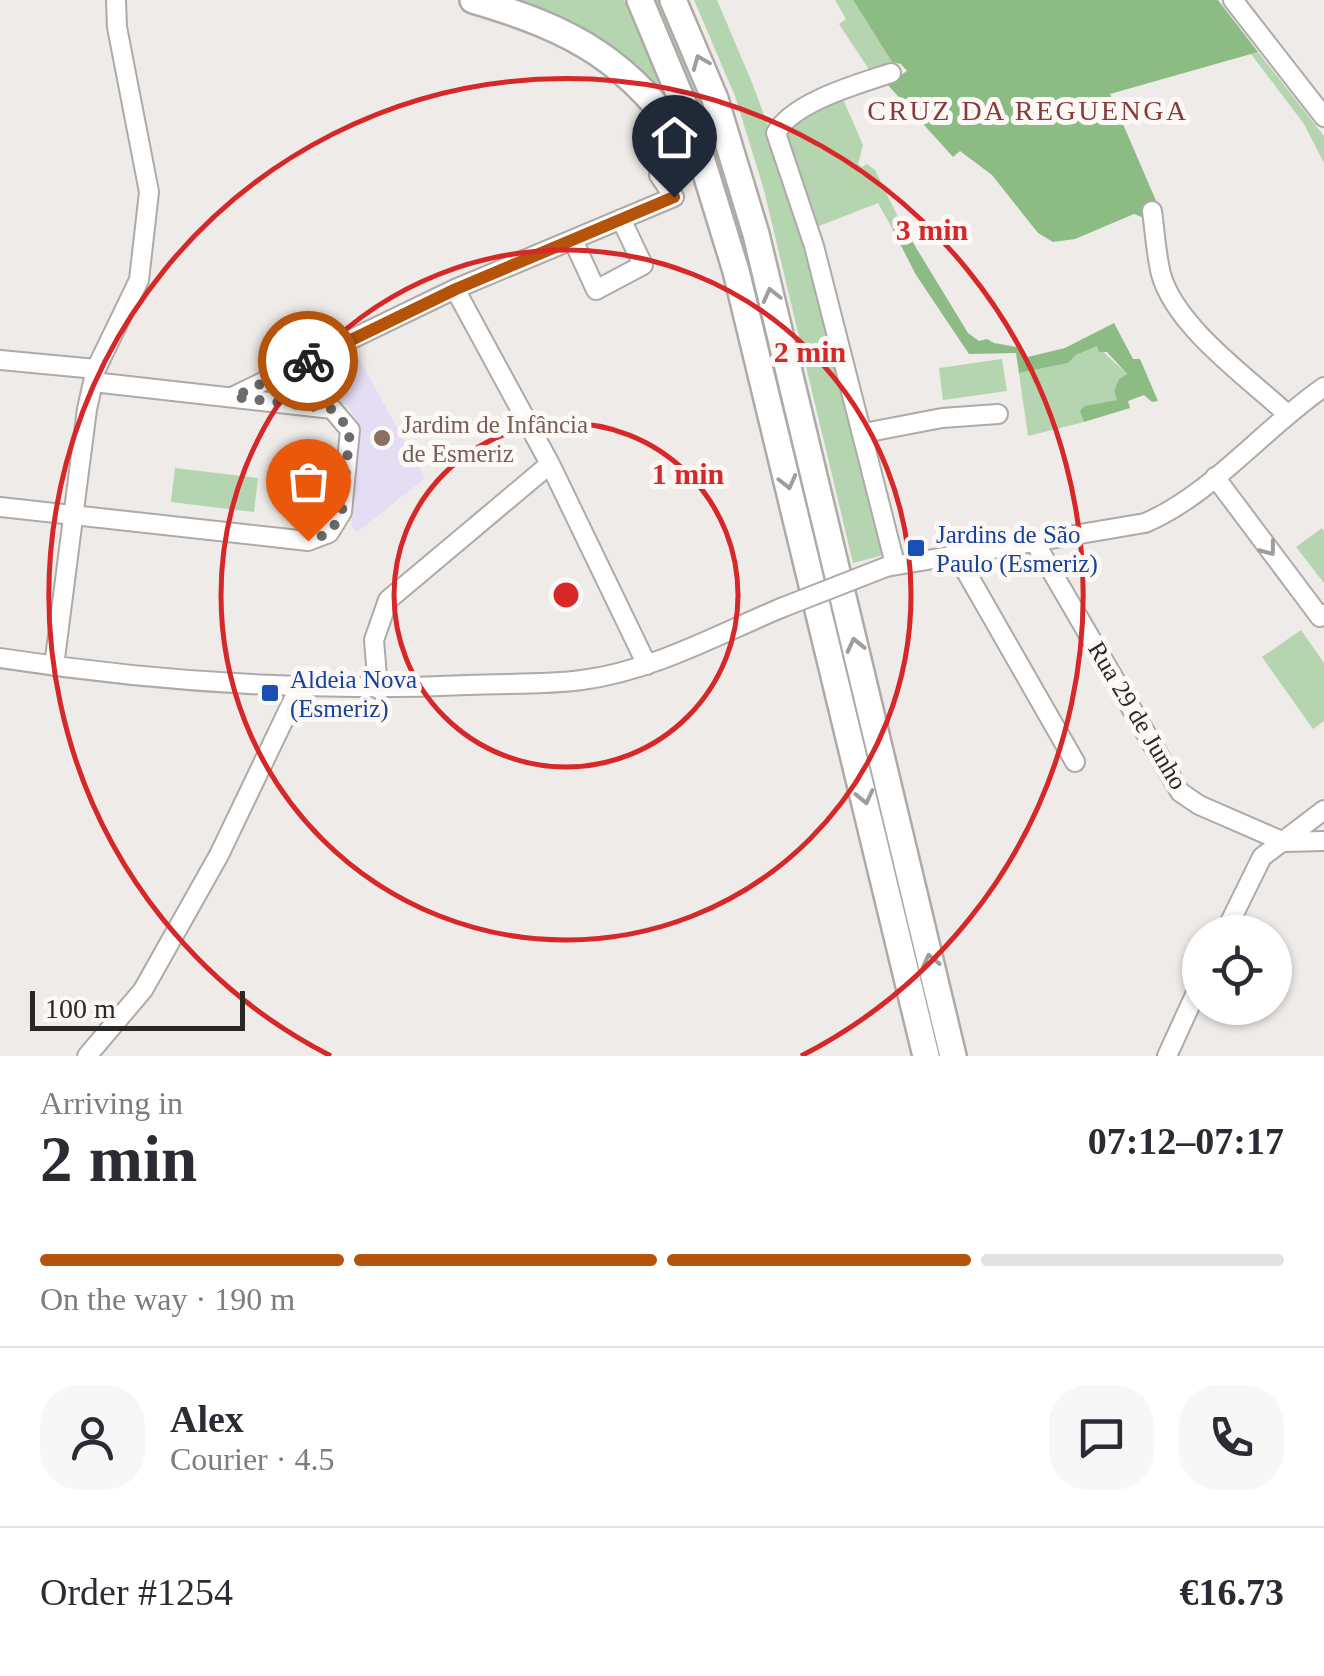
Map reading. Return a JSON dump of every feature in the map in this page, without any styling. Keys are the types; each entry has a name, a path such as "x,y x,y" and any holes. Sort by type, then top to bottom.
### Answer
{"highway":[{"path":"473,0 558,29 604,55 665,114 707,176"},
{"path":"640,0 676,84 750,326 926,1056"},
{"path":"673,0 715,99 752,221 953,1056"}],"street":[{"path":"54,666 95,375 139,280 149,192 117,27 116,0"},
{"path":"1232,0 1324,117"},
{"path":"890,565 864,433 814,246 776,133 784,122 820,100 891,73"},
{"path":"234,397 456,289 674,197 659,175"},
{"path":"1152,212 1161,273 1184,317 1286,413"},
{"path":"573,240 596,290 643,265 622,219"},
{"path":"456,289 550,464 647,665"},
{"path":"0,360 332,409 350,430 342,512 330,533 308,541 0,508"},
{"path":"0,658 299,688 378,689 582,680 647,665 890,565 1144,523 1171,512 1286,413 1324,387"},
{"path":"864,433 942,418 998,414"},
{"path":"378,689 374,640 388,600 550,464"},
{"path":"1215,477 1320,616 1324,614"},
{"name":"Rua 29 de Junho","path":"1034,542 1180,792 1199,805 1284,842"},
{"path":"956,554 1075,762"},
{"path":"87,1056 143,990 219,854 299,688"},
{"path":"1233,915 1262,857 1324,810"},
{"path":"1284,842 1324,842"},
{"path":"1167,1056 1182,1023"}],"shaded area":[{"name":"Jardim de Infância de Esmeriz","path":"354,350 425,478 357,532 351,525 361,426 347,405 319,395 313,386 317,372"}],"green space":[{"path":"514,0 624,0 667,97 625,57 595,37"},
{"path":"652,0 658,0 708,120 764,303 758,303 705,127"},
{"path":"694,0 717,0 796,203 887,554 853,563 764,190 735,96"},
{"path":"835,0 853,0 892,62 870,71 839,24 846,19"},
{"path":"853,0 1218,0 1258,52 1110,94 1157,203 1143,209 1142,217 1134,214 1075,239 1053,242 1038,233 992,175 960,151 953,157 887,84 907,71 892,62"},
{"path":"1258,52 1324,136 1324,163 1304,124 1251,54"},
{"path":"842,97 863,145 858,164 875,170 901,223 892,228 878,203 814,228 783,131 813,109"},
{"path":"901,223 968,333 979,341 987,339 1022,348 1028,357 1065,348 1114,323 1133,359 1140,359 1158,401 1152,402 1144,395 1128,401 1130,408 1084,422 1080,411 1085,406 1117,400 1114,391 1119,379 1127,374 1107,352 1099,352 1097,346 1068,363 1019,373 1016,353 969,354 916,275 892,228"},
{"path":"1097,346 1127,374 1119,379 1114,391 1117,400 1081,411 1084,422 1028,436 1019,373 1067,363"},
{"path":"1002,359 1007,391 943,400 939,368"},
{"path":"793,423 899,869 892,870 787,425"},
{"path":"175,468 258,478 254,512 171,502"},
{"path":"1322,528 1324,531 1324,583 1296,547"},
{"path":"1301,630 1324,663 1324,721 1313,729 1262,657"}],"way so far":[{"path":"308,361 234,397 332,409 350,430 342,512 330,533 308,541"}],"place":[{"name":"Jardim de Infância de Esmeriz","path":"382,438"},
{"name":"Jardins de São Paulo (Esmeriz)","path":"916,548"},
{"name":"Aldeia Nova (Esmeriz)","path":"270,693"}],"district":[{"name":"CRUZ DA REGUENGA","path":"1028,110"}],"route":[{"path":"308,361 456,289 674,197"}]}
